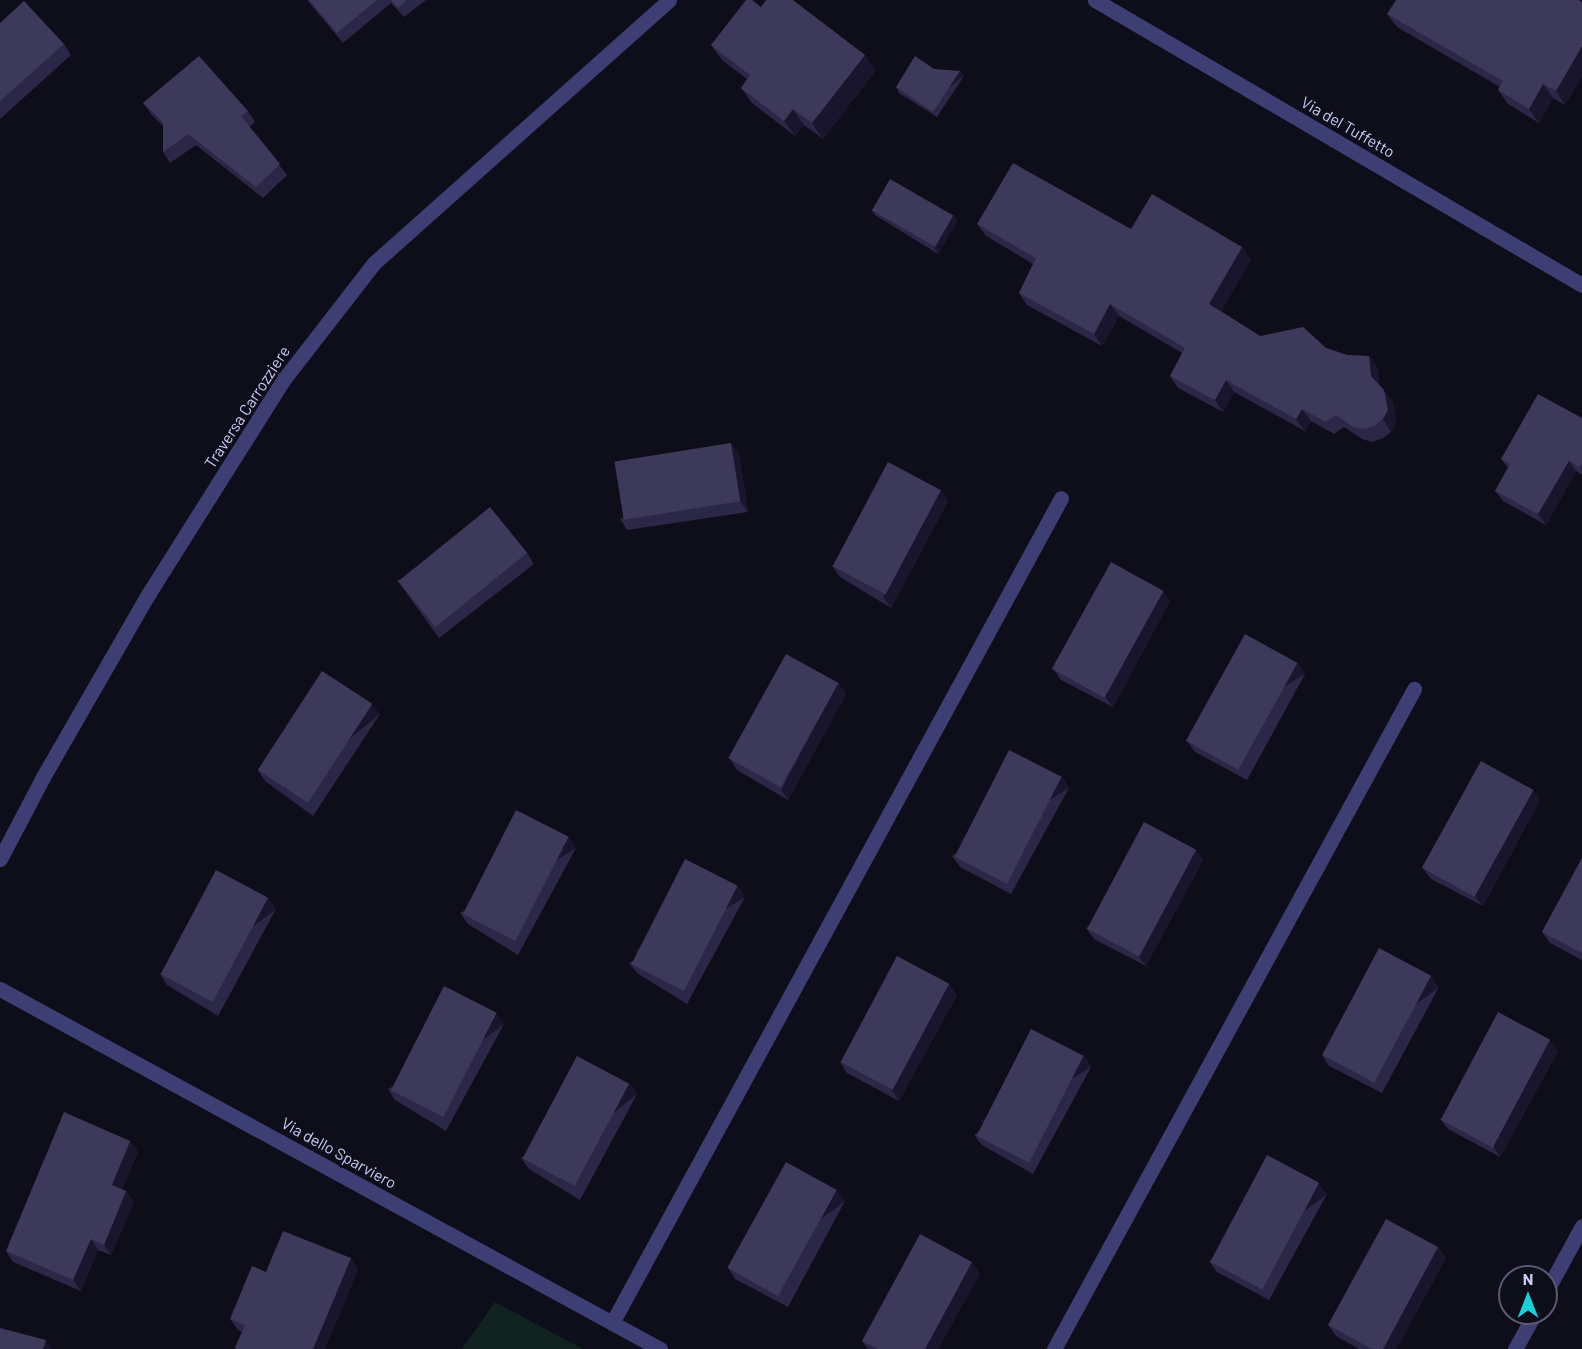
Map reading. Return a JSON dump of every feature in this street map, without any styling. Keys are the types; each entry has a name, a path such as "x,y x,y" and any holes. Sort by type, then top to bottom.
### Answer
{"street":[{"name":"Traversa Carrozziere","path":"0,859 43,777 149,593 298,361 374,263 669,0"},
{"name":"Via del Tuffetto","path":"1095,0 1582,285"},
{"path":"612,1323 1060,498"},
{"path":"1054,1349 1414,689"},
{"name":"Via dello Sparviero","path":"0,989 660,1349"},
{"path":"1558,1270 1582,1226"},
{"path":"1515,1349 1528,1325"}],"green space":[{"path":"495,1302 583,1349 462,1349"}],"building":[{"path":"309,0 377,0 337,33"},
{"path":"391,0 407,0 398,8"},
{"path":"746,0 752,0 761,7 766,0 793,0 865,55 812,123 793,109 784,121 741,88 750,75 711,45"},
{"path":"1396,0 1579,0 1582,2 1582,46 1556,91 1543,84 1529,109 1498,90 1503,81 1387,14"},
{"path":"24,1 64,44 0,101 0,23"},
{"path":"199,56 248,111 241,116 280,164 256,187 188,134 163,152 163,122 143,103"},
{"path":"915,56 934,69 960,71 933,112 896,87"},
{"path":"1013,163 1131,229 1152,194 1242,247 1209,304 1260,336 1303,327 1326,348 1347,355 1369,356 1371,376 1384,390 1388,410 1383,419 1374,426 1364,429 1353,427 1336,415 1326,422 1302,409 1296,419 1226,380 1215,400 1170,376 1185,348 1110,304 1094,334 1019,293 1036,258 977,224"},
{"path":"890,179 953,215 935,247 872,210"},
{"path":"1538,394 1582,418 1582,463 1580,467 1569,461 1538,514 1495,491 1510,464 1501,459"},
{"path":"731,443 740,501 624,520 614,461"},
{"path":"888,462 941,490 886,594 833,566"},
{"path":"490,507 527,553 435,627 398,581"},
{"path":"1111,562 1163,591 1104,698 1052,669"},
{"path":"1245,634 1297,663 1238,770 1186,741"},
{"path":"786,654 838,683 781,787 728,758"},
{"path":"322,671 372,704 308,803 258,770"},
{"path":"1009,750 1062,777 1007,884 955,857"},
{"path":"1481,761 1533,790 1474,897 1422,868"},
{"path":"516,810 569,837 515,941 463,914"},
{"path":"1144,822 1196,850 1139,957 1087,929"},
{"path":"1582,858 1582,953 1542,932"},
{"path":"685,859 738,886 684,991 631,964"},
{"path":"216,870 268,898 213,1002 161,974"},
{"path":"1379,948 1431,976 1374,1083 1322,1055"},
{"path":"897,956 949,984 893,1090 841,1062"},
{"path":"444,986 497,1013 443,1117 391,1090"},
{"path":"1498,1012 1550,1040 1493,1147 1441,1120"},
{"path":"1031,1029 1084,1056 1029,1163 977,1136"},
{"path":"577,1056 629,1084 575,1186 523,1158"},
{"path":"64,1112 130,1141 112,1185 126,1191 104,1245 91,1239 73,1280 6,1251"},
{"path":"1267,1155 1319,1183 1262,1290 1210,1262"},
{"path":"786,1162 837,1190 778,1296 727,1268"},
{"path":"1386,1219 1438,1247 1383,1349 1372,1349 1328,1325"},
{"path":"283,1231 351,1258 313,1349 235,1348 245,1325 230,1319 252,1266 266,1272"},
{"path":"920,1234 972,1262 925,1349 878,1349 862,1341"},
{"path":"0,1328 46,1340 43,1349 0,1349"}]}
